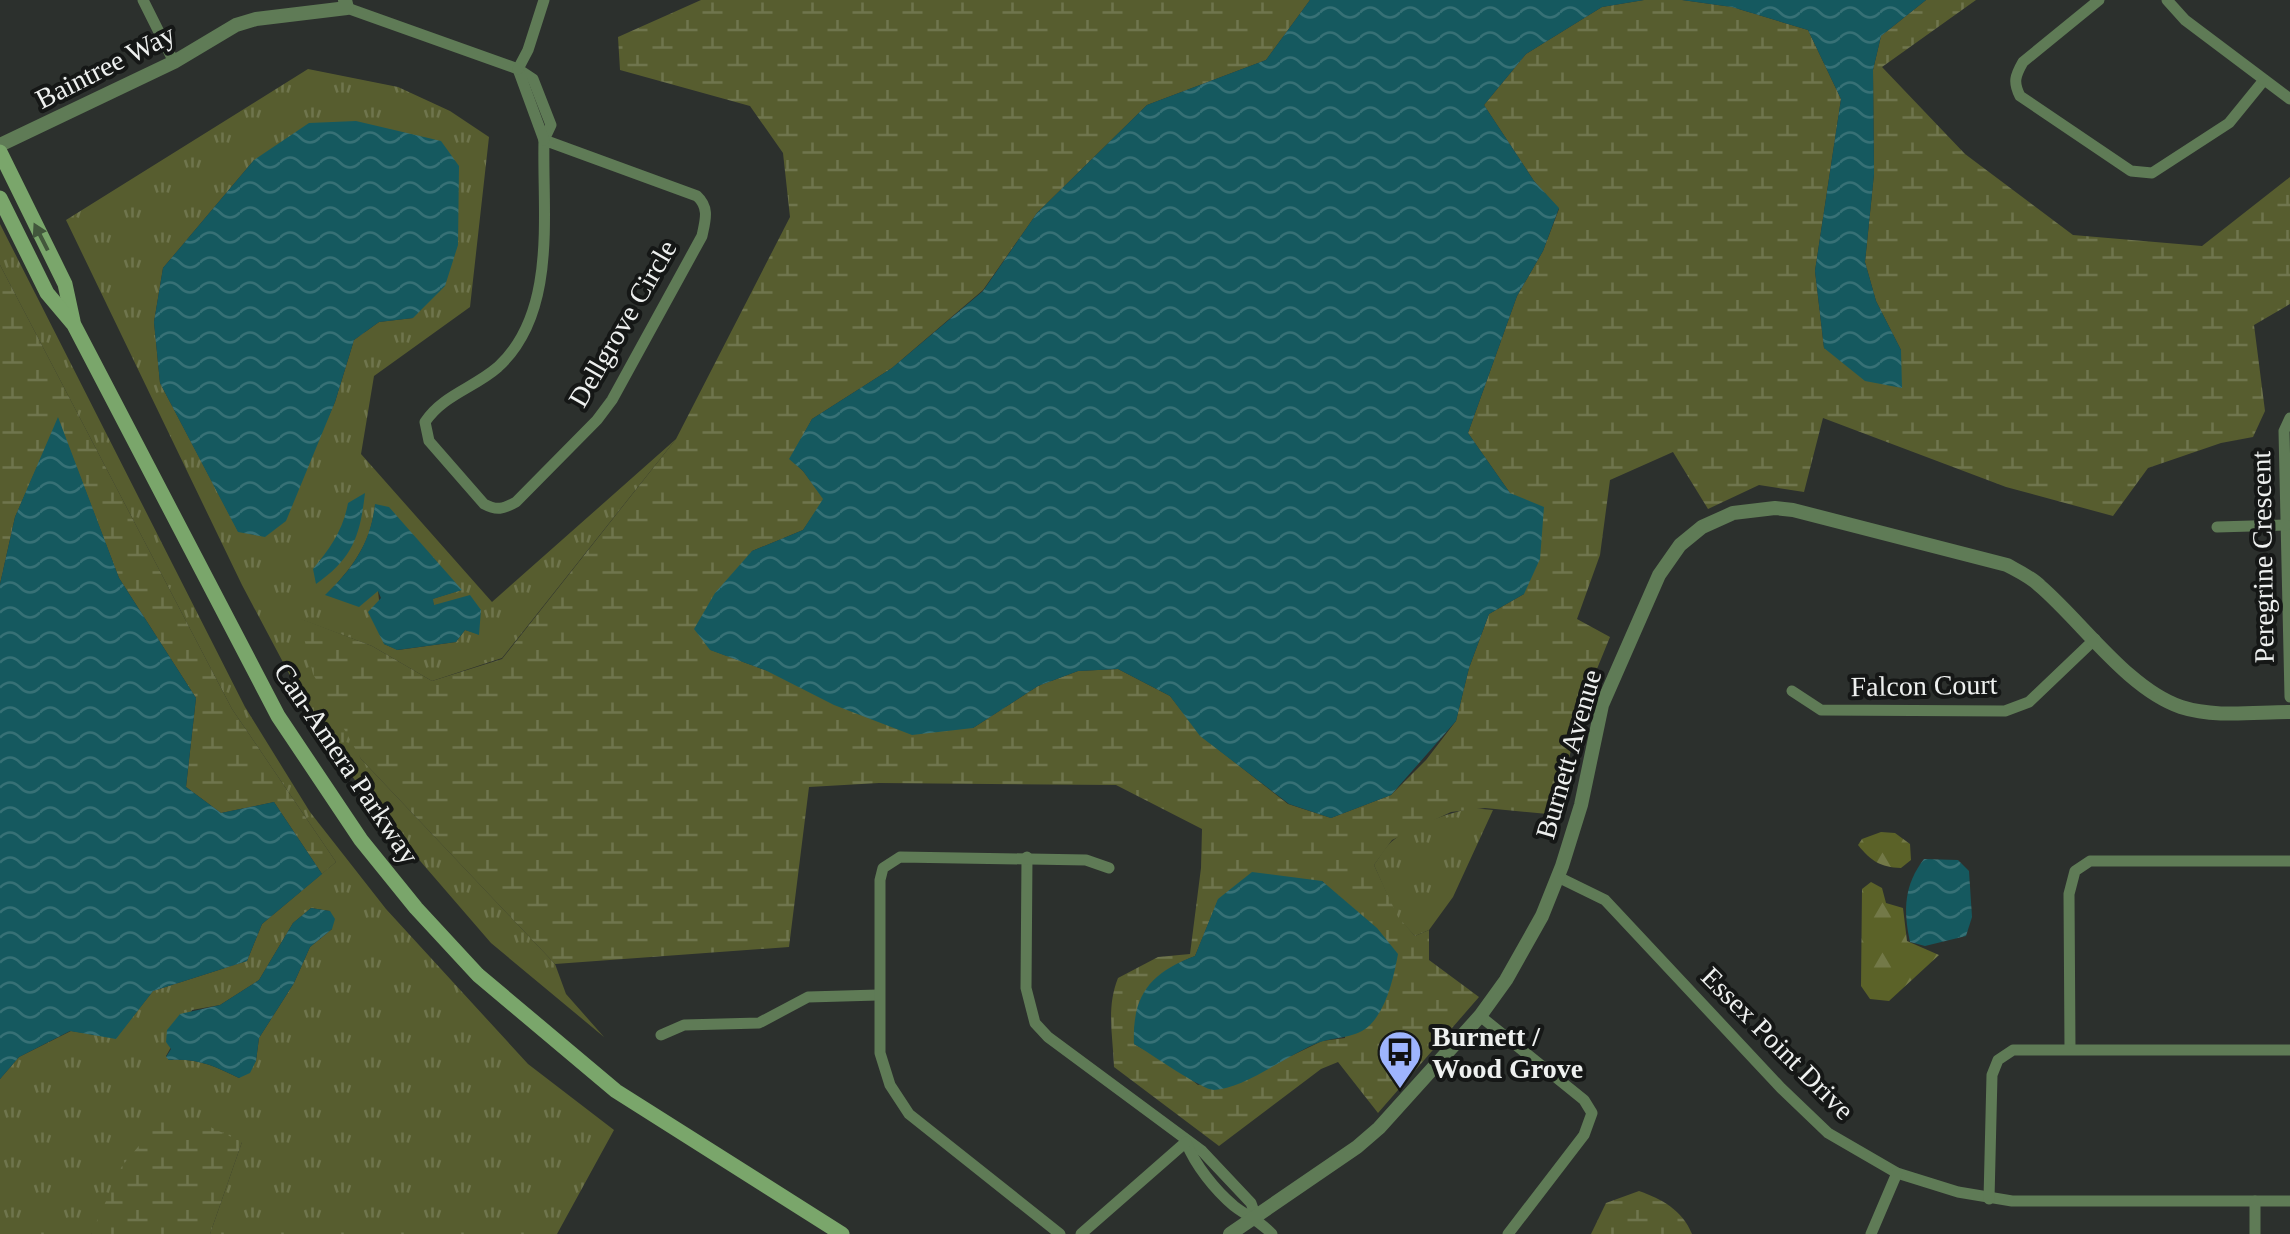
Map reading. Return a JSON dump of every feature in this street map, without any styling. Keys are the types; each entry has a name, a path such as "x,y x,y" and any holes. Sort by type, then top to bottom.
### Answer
{"main road":[{"name":"Can-Amera Parkway","path":"0,149 65,284 74,325"},
{"name":"Can-Amera Parkway","path":"0,198 47,293 74,325 278,716 361,840 416,908 478,975 616,1091 842,1234"}],"street":[{"path":"143,0 174,62"},
{"path":"518,69 544,0"},
{"path":"2099,0 2023,62 2015,74 2015,85 2020,96 2138,174 2152,173 2229,124 2264,80"},
{"path":"2167,0 2185,20 2290,98"},
{"name":"Baintree Way","path":"0,149 174,62 236,25 346,4 518,69"},
{"name":"Dellgrove Circle","path":"518,69 544,140 542,256 536,300 528,327 500,365 453,394 425,422 429,441 484,504 494,509 504,509 516,502 598,420 702,236 706,214 704,202 698,196 544,140"},
{"name":"Peregrine Crescent","path":"2290,418 2284,430 2290,697"},
{"name":"Burnett Avenue","path":"1230,1234 1379,1128 1480,1016 1528,944 1558,877 1581,805 1602,705 1659,575 1680,545 1702,527 1752,509 1793,510 2008,565 2037,582 2147,688 2182,707 2216,712 2290,712"},
{"path":"2217,528 2286,526"},
{"name":"Falcon Court","path":"1792,690 1820,710 2005,711 2029,702 2095,639"},
{"path":"1060,1234 933,1135 898,1100 884,1072 878,995 880,880 884,868 900,856 1028,856 1086,860 1109,868"},
{"path":"1028,856 1026,988 1035,1024 1165,1122 1186,1142 1193,1160 1235,1206 1256,1217 1272,1234"},
{"path":"2070,1049 2069,894 2074,871 2090,861 2290,862"},
{"name":"Essex Point Drive","path":"1558,877 1605,900 1828,1133 1897,1173 1989,1199 2290,1201"},
{"path":"662,1035 684,1025 759,1022 808,997 878,995"},
{"path":"1480,1016 1584,1100 1592,1113 1584,1135 1508,1234"},
{"path":"1989,1199 1993,1067 2004,1054 2013,1050 2070,1049 2290,1050"},
{"path":"1081,1234 1186,1142"},
{"path":"1870,1234 1897,1173"},
{"path":"2255,1201 2255,1234"}],"green space":[{"path":"701,0 1310,0 1266,60 1147,105 1037,213 983,290 892,368 812,419 790,459 824,499 803,530 752,551 711,650 765,670 973,728 1038,686 1078,671 1118,669 1170,696 1201,736 1288,804 1331,818 1391,795 1426,760 1456,721 1469,668 1489,614 1524,594 1510,493 1468,433 1517,296 1543,251 1559,209 1534,181 1484,105 1526,54 1602,7 1644,0 1682,0 1732,7 1808,30 1841,99 1815,271 1824,348 1901,388 1901,350 1876,301 1865,262 1874,174 1873,70 1881,36 1926,0 1976,0 1882,67 1965,154 2073,235 2202,246 2290,177 2290,304 2254,325 2265,411 2253,437 2221,443 2148,468 2113,516 2006,487 1823,418 1804,492 1759,485 1708,509 1673,452 1610,480 1600,555 1577,619 1610,637 1579,713 1556,819 1548,814 1485,808 1451,812 1392,840 1374,865 1398,917 1415,936 1429,930 1429,960 1479,997 1378,1113 1338,1062 1321,1069 1219,1146 1114,1067 1112,1033 1112,1000 1118,978 1158,957 1190,954 1202,829 1116,785 879,783 809,787 789,947 555,964 361,759 313,674 299,618 372,646 432,681 502,659 676,439 790,217 783,153 750,106 620,70 618,37","holes":["1322,881 1345,903 1345,1038 1322,1041 1291,1056 1198,1085 1176,1067 1134,1044 1137,1014 1148,989 1168,970 1195,956 1218,900 1241,883"]},
{"path":"308,69 398,87 450,111 489,137 470,307 374,376 361,454 492,602 676,439 502,658 432,681 372,646 300,619 361,759 555,964 566,994 604,1037 491,943 377,811 339,758 303,700 242,585 66,220","holes":["254,160 413,318 379,322 354,340 335,402 313,451 238,531 160,383 154,322 163,268","375,505 461,590 432,599 434,605 479,634 465,630 456,642 398,650 384,644 378,591 326,595 359,554"]},
{"path":"0,224 245,707 310,812 386,909 528,1064 614,1130 557,1234 210,1234 242,1142 91,1234 0,1234 0,1079 19,1057 71,1031 116,1038 153,991 247,961 262,924 336,862 232,709 0,265","holes":["311,908 330,911 332,929 310,947 294,983 259,1038 256,1061 239,1078 206,1064 169,1060 166,1056 192,1010 220,1005 259,980 293,923"]},
{"path":"0,265 232,709 336,862 322,874 274,802 221,813 186,787 196,698 119,578 58,419 15,517 0,584"},
{"path":"1472,808 1493,810 1453,897 1429,930 1415,936 1397,917 1374,865 1402,834"},
{"path":"1881,832 1895,833 1910,844 1911,860 1901,868 1876,862 1858,845 1862,839"},
{"path":"1871,882 1882,888 1886,903 1903,908 1907,941 1939,955 1889,1001 1870,999 1861,986 1862,889"},
{"path":"164,1116 204,1124 242,1142 210,1234 91,1234 122,1166"},
{"path":"1639,1191 1670,1206 1692,1234 1591,1234 1606,1203"}],"water":[{"path":"1310,0 1644,0 1602,7 1526,54 1484,105 1534,181 1559,208 1543,251 1517,296 1468,433 1510,493 1544,507 1540,559 1524,594 1489,614 1469,668 1456,721 1391,795 1331,818 1289,804 1200,736 1170,696 1118,669 1078,671 1038,686 973,728 912,735 710,650 694,629 715,593 752,551 803,530 823,499 789,459 812,419 892,368 983,291 1037,213 1147,105 1266,60"},
{"path":"1682,0 1926,0 1881,36 1873,70 1874,174 1865,262 1876,301 1901,350 1902,388 1865,381 1824,348 1815,271 1841,99 1808,30 1732,7"},
{"path":"356,121 441,141 459,166 458,245 445,286 413,318 379,322 354,340 335,402 286,521 265,537 238,532 160,383 154,322 163,268 254,160 309,123"},
{"path":"58,417 119,578 196,698 186,787 221,813 274,802 322,874 262,924 247,961 153,991 116,1039 70,1031 19,1057 0,1079 0,584 15,517"},
{"path":"365,493 352,545 339,565 316,584 313,569 335,539 348,503"},
{"path":"375,504 389,507 462,590 433,599 434,605 470,595 481,610 479,635 465,630 456,642 397,650 384,644 368,612 381,598 378,591 359,607 325,595 359,554"},
{"path":"1924,859 1958,860 1969,871 1972,917 1966,936 1925,946 1910,942 1907,898 1912,878"},
{"path":"1252,872 1322,881 1377,928 1398,954 1385,1001 1365,1029 1320,1042 1239,1084 1214,1090 1134,1044 1136,1012 1155,978 1195,956 1218,899"},
{"path":"311,908 330,911 335,919 332,929 310,947 294,983 259,1038 250,1073 239,1078 206,1064 169,1060 167,1030 180,1014 220,1005 259,980 293,923"}],"place":[{"name":"Burnett / Wood Grove","path":"1400,1090"}]}
